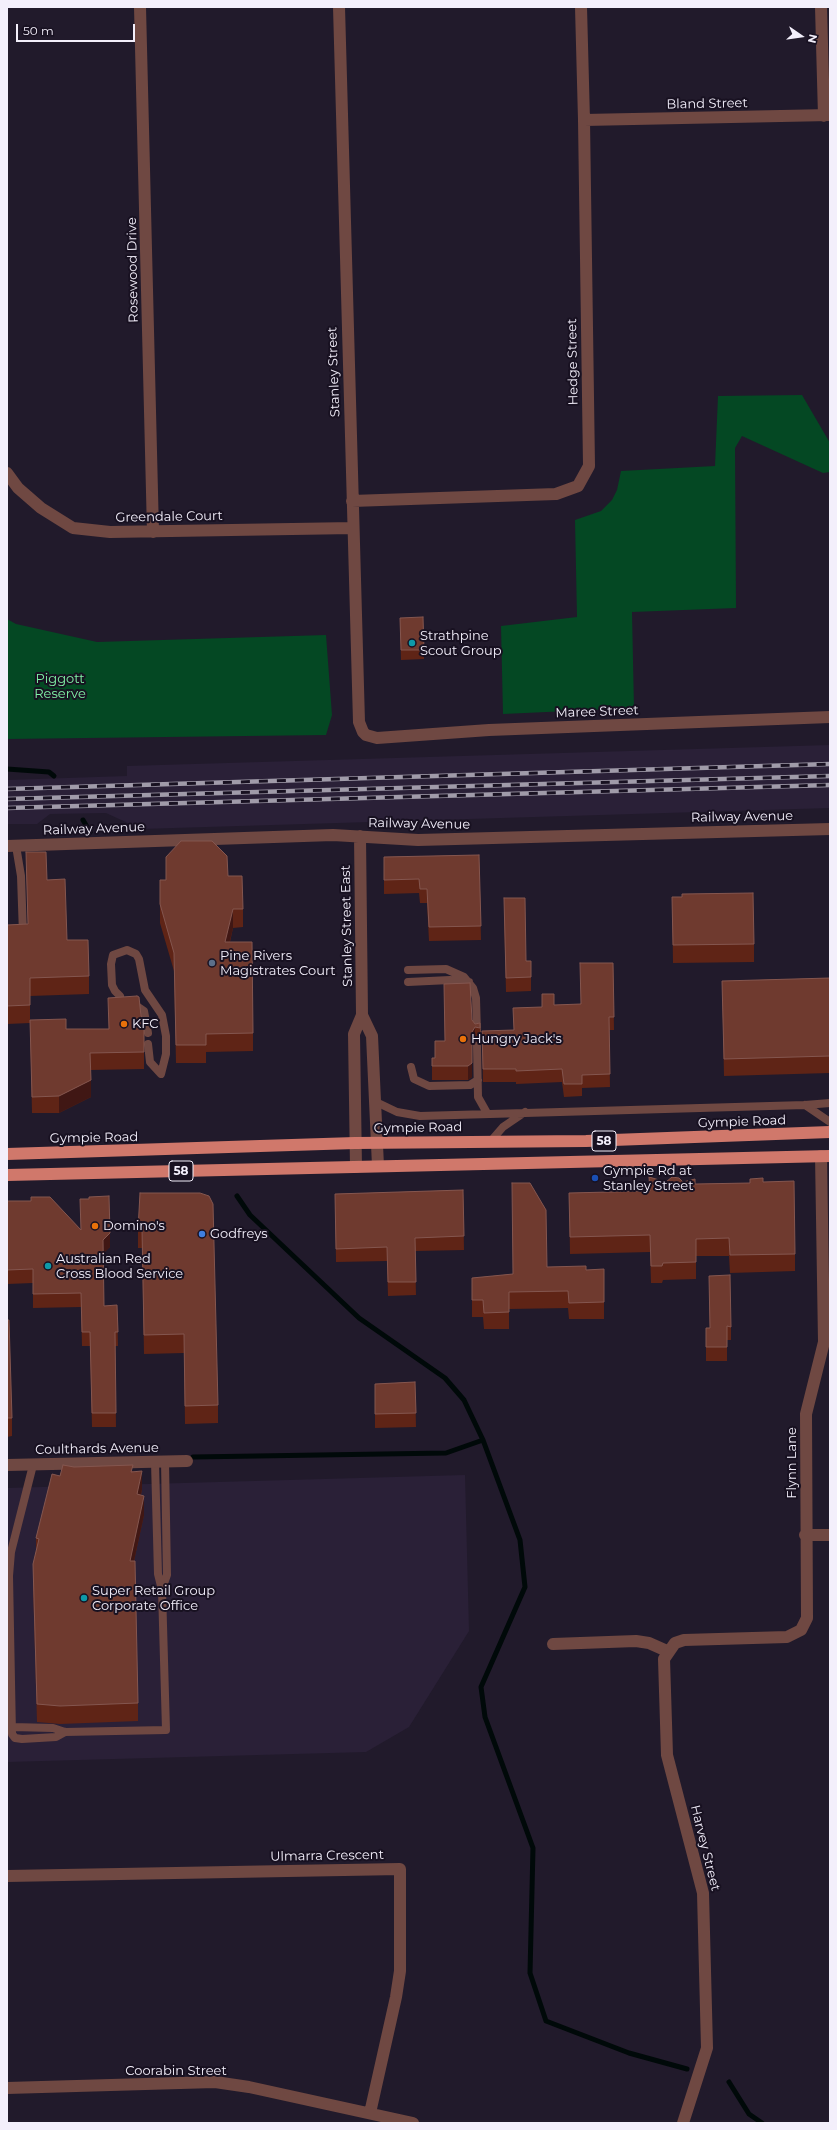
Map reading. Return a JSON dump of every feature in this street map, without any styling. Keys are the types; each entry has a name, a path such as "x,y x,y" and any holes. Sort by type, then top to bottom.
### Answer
{"highway":[{"name":"Gympie Road","path":"7,1154 356,1143 586,1142 830,1132"},
{"name":"58","path":"7,1175 826,1156"}],"street":[{"name":"Rosewood Drive","path":"140,7 153,532"},
{"name":"Stanley Street","path":"339,7 359,722 366,735"},
{"name":"Hedge Street","path":"352,501 556,494 578,486 589,466 584,120 580,7"},
{"path":"822,7 827,115"},
{"name":"Bland Street","path":"584,120 827,115"},
{"name":"Greendale Court","path":"7,473 18,488 41,508 73,528 110,532 353,528"},
{"name":"Maree Street","path":"366,735 376,738 489,730 830,717"},
{"name":"Railway Avenue","path":"12,846 332,835 418,840 830,829"},
{"name":"Stanley Street East","path":"356,1167 354,1034 362,1015 360,836"},
{"name":"Stanley Street East","path":"362,1015 372,1036 378,1166"},
{"name":"Flynn Lane","path":"667,1651 675,1643 684,1640 787,1637 802,1630 807,1618 806,1414 824,1342 826,1156"},
{"name":"Coulthards Avenue","path":"7,1465 187,1461"},
{"path":"806,1536 830,1534"},
{"path":"553,1644 636,1641 650,1643 667,1651"},
{"name":"Harvey Street","path":"667,1651 663,1667 667,1755 703,1893 707,2048 683,2123"},
{"name":"Ulmarra Crescent","path":"7,1876 400,1869 399,1978 370,2113"},
{"name":"Coorabin Street","path":"7,2088 215,2082 248,2087 413,2123"}],"lane":[{"path":"12,846 21,876 23,935"},
{"path":"120,996 114,991 112,985 110,964 113,955 127,950 136,954 139,959 145,990 162,1015 166,1036 166,1054 161,1074 150,1062 148,1044"},
{"path":"408,970 446,969 460,974 470,982 476,998 477,1033"},
{"path":"408,982 450,980 470,982"},
{"path":"129,1001 144,1011 148,1033"},
{"path":"477,1046 478,1097 487,1113"},
{"path":"411,1067 414,1079 429,1086 470,1085 478,1080"},
{"name":"Gympie Road","path":"374,1101 397,1112 409,1115 805,1105 830,1103"},
{"path":"805,1105 830,1122"},
{"path":"490,1142 503,1126 525,1112"},
{"path":"33,1465 11,1552 9,1576 12,1734 15,1738 22,1739 56,1737 65,1732 166,1730 162,1590 167,1575 160,1462"}],"shaded area":[{"path":"830,745 830,808 141,829 106,813 50,814 37,824 7,824 7,780 127,776 127,766"},
{"path":"465,1475 469,1631 409,1727 366,1752 7,1762 7,1488"}],"green space":[{"path":"802,395 830,443 830,472 823,473 742,436 735,448 736,608 632,612 634,708 503,714 501,626 577,617 575,520 601,511 612,500 617,490 621,471 715,466 718,396"},
{"name":"Piggott Reserve","path":"7,619 16,624 97,642 326,635 332,715 326,735 7,739"}],"building":[{"name":"Strathpine Scout Group","path":"423,617 424,650 401,650 400,618"},
{"name":"Pine Rivers Magistrates Court","path":"181,841 212,841 227,856 228,876 242,876 243,909 233,909 225,942 252,942 253,1033 206,1034 206,1045 176,1045 174,953 160,904 160,880 166,880 166,857"},
{"path":"26,852 46,852 47,880 65,879 67,940 88,940 89,976 30,978 30,1005 7,1006 7,925 28,924"},
{"path":"479,855 481,926 429,927 427,889 420,889 419,879 384,880 384,857"},
{"path":"753,893 754,944 673,945 672,897 682,897 682,894"},
{"path":"504,898 525,898 526,961 531,961 531,977 506,978"},
{"path":"580,963 613,963 614,1017 609,1017 610,1074 582,1075 582,1084 564,1084 562,1069 516,1071 516,1069 483,1069 482,1031 514,1030 513,1008 542,1007 542,994 554,994 554,1005 581,1004"},
{"path":"830,978 830,1056 724,1059 722,981"},
{"name":"Hungry Jack's","path":"470,983 472,1020 475,1024 480,1023 480,1028 475,1027 472,1032 472,1063 468,1066 432,1066 432,1058 435,1058 435,1041 445,1041 444,984"},
{"path":"139,997 141,1016 144,1020 144,1052 90,1053 91,1080 59,1096 32,1097 30,1020 66,1019 66,1029 109,1029 108,998"},
{"path":"649,1177 666,1182 672,1177 679,1178 683,1182 695,1179 695,1184 750,1183 750,1179 763,1178 763,1182 794,1181 795,1254 730,1255 729,1238 696,1239 696,1262 663,1263 662,1266 651,1266 650,1235 570,1237 569,1193 650,1191"},
{"path":"512,1183 530,1183 546,1210 547,1267 586,1266 586,1270 604,1269 604,1302 569,1303 568,1291 509,1292 509,1312 484,1313 483,1300 472,1300 472,1278 513,1274"},
{"path":"463,1190 464,1236 415,1238 416,1282 388,1282 387,1247 336,1249 335,1194"},
{"path":"140,1193 200,1193 209,1196 213,1204 218,1405 185,1406 184,1334 144,1335 142,1229 138,1230"},
{"path":"109,1196 110,1233 103,1240 104,1306 117,1305 118,1332 115,1332 116,1413 92,1413 90,1332 82,1332 81,1293 33,1294 33,1269 7,1270 7,1201 31,1201 31,1197 50,1197 81,1230 80,1199"},
{"path":"730,1275 731,1327 727,1326 727,1347 706,1347 706,1328 710,1328 709,1276"},
{"path":"7,1320 9,1320 12,1418 7,1418"},
{"path":"415,1382 416,1413 375,1414 375,1384"},
{"name":"Super Retail Group Corporate Office","path":"63,1465 74,1467 133,1465 131,1472 142,1471 137,1494 144,1496 130,1561 135,1561 138,1703 60,1706 37,1704 33,1564 39,1539 36,1538 52,1474 60,1476"}],"waterway":[{"path":"7,769 49,772 54,776"},
{"path":"83,820 90,832"},
{"path":"237,1196 250,1215 359,1318 445,1378 464,1400 483,1440 520,1540 525,1587 481,1687 485,1717 533,1848 530,1973 546,2021 629,2053 687,2069"},
{"path":"193,1457 446,1453 483,1440"},
{"path":"729,2082 749,2114 762,2123"}],"railway":[{"path":"7,789 830,764"},
{"path":"7,799 830,776"},
{"path":"7,808 830,785"}],"place":[{"name":"Strathpine Scout Group","path":"412,643"},
{"name":"Pine Rivers Magistrates Court","path":"212,963"},
{"name":"KFC","path":"124,1024"},
{"name":"Hungry Jack's","path":"463,1039"},
{"name":"Gympie Rd at Stanley Street","path":"595,1178"},
{"name":"Domino's","path":"95,1226"},
{"name":"Godfreys","path":"202,1234"},
{"name":"Australian Red Cross Blood Service","path":"48,1266"},
{"name":"Super Retail Group Corporate Office","path":"84,1598"}]}
